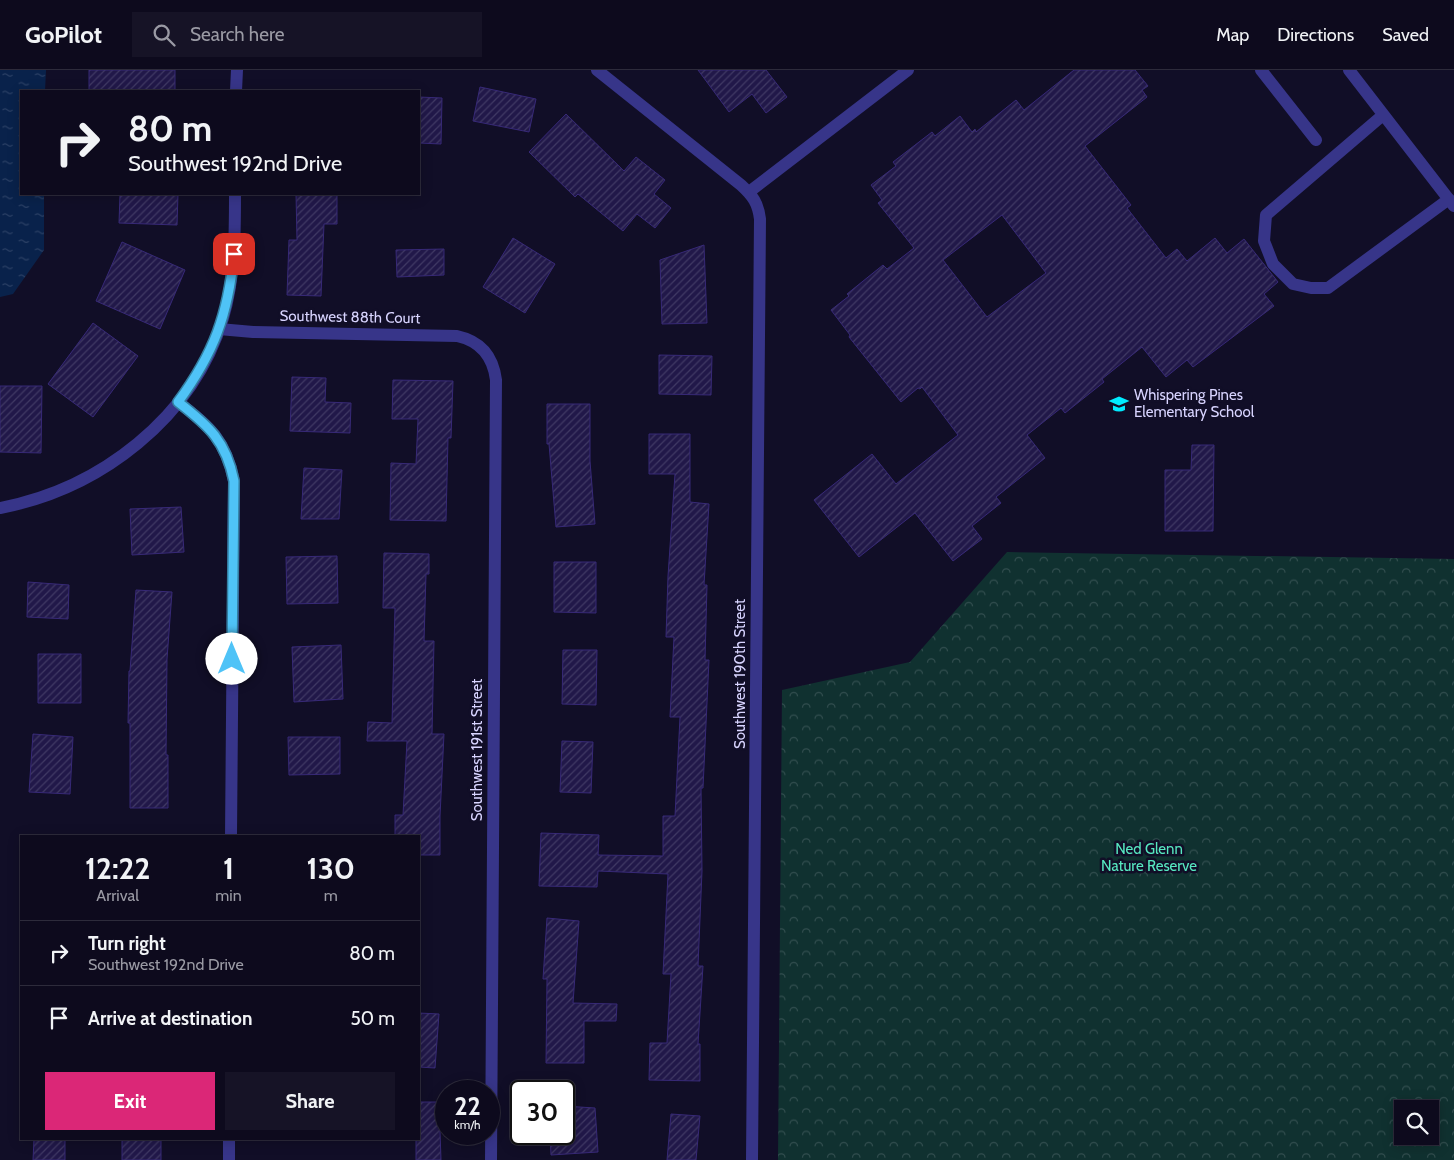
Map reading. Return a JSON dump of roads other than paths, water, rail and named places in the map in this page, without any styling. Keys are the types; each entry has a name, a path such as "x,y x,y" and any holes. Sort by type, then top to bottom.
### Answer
{"street":[{"path":"236,90 237,70"},
{"path":"598,70 748,192 908,70"},
{"path":"1262,70 1316,140"},
{"path":"1349,70 1383,114 1451,203 1328,288 1310,288 1293,284 1273,264 1264,241 1266,215 1383,114"},
{"name":"Southwest 190th Street","path":"748,192 755,198 760,219 752,1160"},
{"path":"0,508 57,491 107,466 150,433 178,402 207,359 219,329 228,297 232,277 235,195"},
{"name":"Southwest 88th Court","path":"219,329 253,332 449,335 466,338 478,345"},
{"name":"Southwest 191st Street","path":"478,345 490,358 496,380 491,1160"},
{"path":"178,402 202,420 219,440 231,467 234,481 231,835"},
{"path":"229,1160 230,1140"}],"water":[{"path":"0,70 46,70 45,90 20,90 20,195 44,195 44,250 13,294 0,297"}],"place":[{"name":"Whispering Pines Elementary School","path":"1119,404"}],"park label":[{"name":"Ned Glenn Nature Reserve","path":"1149,858"}]}
